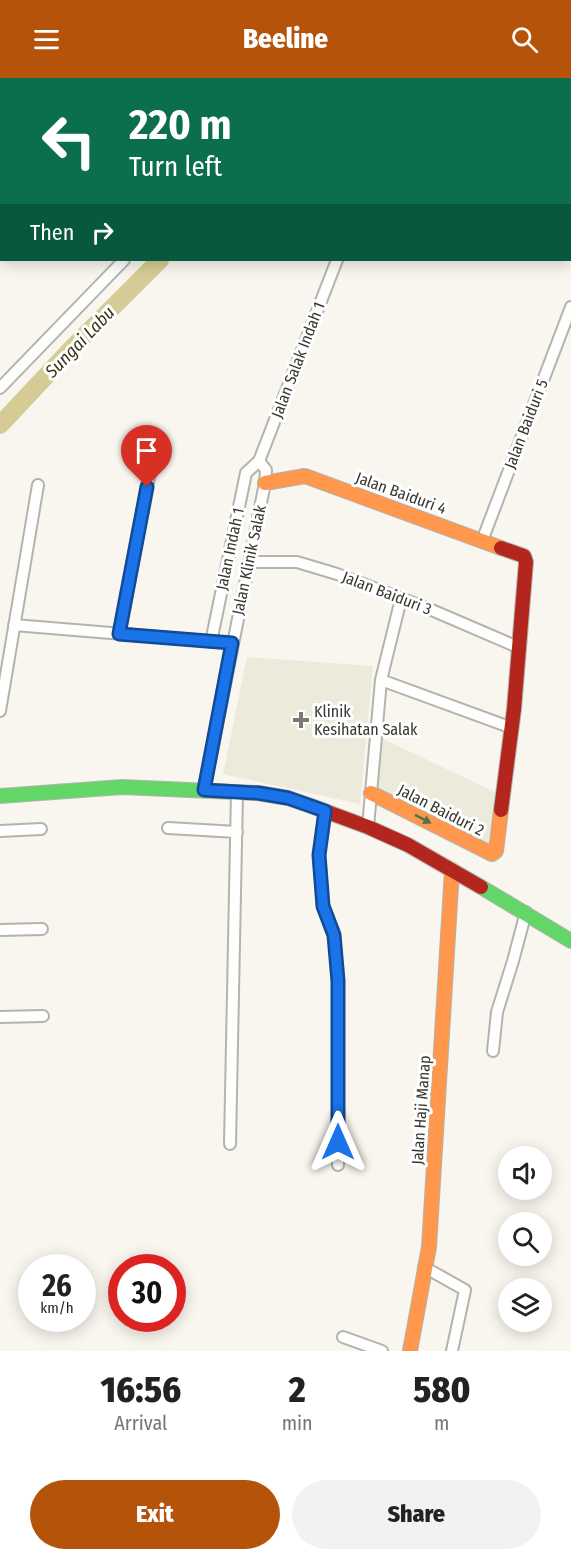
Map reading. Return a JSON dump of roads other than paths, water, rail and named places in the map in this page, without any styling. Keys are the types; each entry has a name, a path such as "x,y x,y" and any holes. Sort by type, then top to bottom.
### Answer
{"street":[{"path":"0,388 123,261"},
{"name":"Jalan Salak Indah 1","path":"259,461 337,261"},
{"name":"Jalan Baiduri 5","path":"482,541 571,307"},
{"path":"259,461 266,477"},
{"name":"Jalan Indah 1","path":"211,642 246,474 259,461"},
{"path":"119,634 151,466"},
{"name":"Jalan Baiduri 4","path":"266,477 305,476 524,556 526,562 520,648"},
{"name":"Jalan Klinik Salak","path":"204,790 266,477"},
{"path":"0,711 38,484"},
{"name":"Jalan Baiduri 3","path":"249,562 297,562 337,574 427,608 520,648"},
{"path":"368,827 381,680 400,599"},
{"path":"14,625 232,643"},
{"path":"381,680 512,728 520,648"},
{"name":"Jalan Baiduri 2","path":"370,793 492,854 496,851 512,728"},
{"path":"0,796 122,787 237,792 288,798 368,827 408,845 526,912 571,941"},
{"path":"230,1144 237,792"},
{"path":"325,811 319,855 323,906 334,935 338,981 338,1165"},
{"path":"168,828 237,832"},
{"path":"0,831 42,829"},
{"name":"Jalan Haji Manap","path":"410,1351 429,1247 452,870"},
{"path":"493,1051 497,1012 526,912"},
{"path":"0,930 42,929"},
{"path":"0,1017 43,1016"},
{"path":"424,1267 465,1290 452,1351"},
{"path":"343,1337 381,1351"}],"waterway":[{"name":"Sungai Labu","path":"0,425 75,345 159,261"}],"place":[{"name":"Klinik Kesihatan Salak","path":"301,720"}]}
